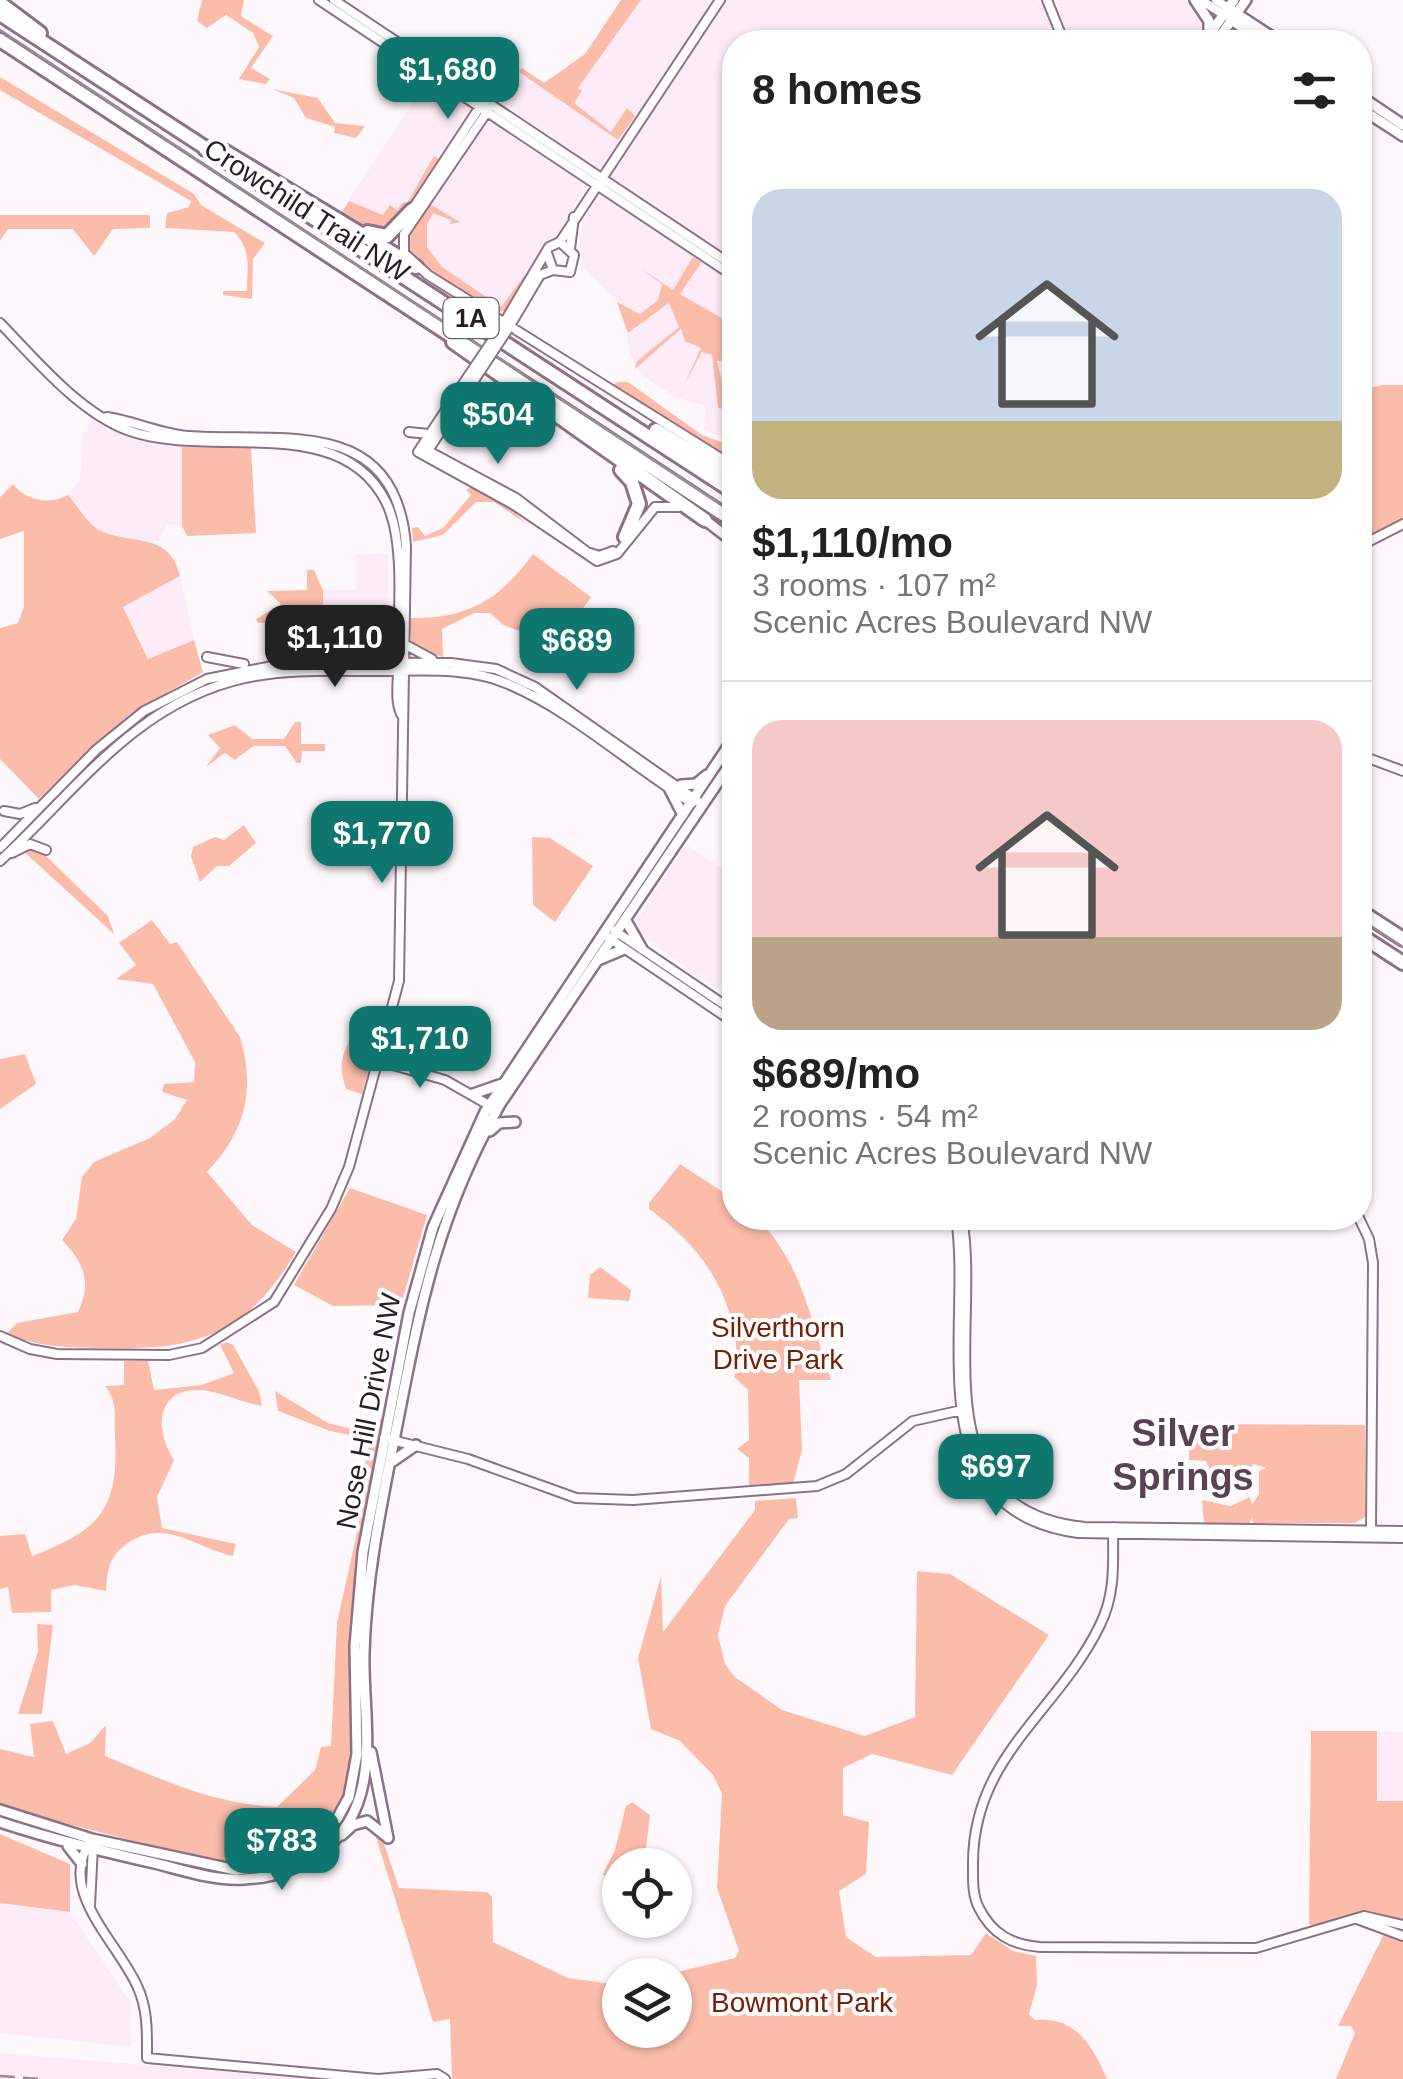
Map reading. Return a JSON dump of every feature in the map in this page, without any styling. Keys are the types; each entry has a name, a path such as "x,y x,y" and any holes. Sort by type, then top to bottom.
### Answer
{"highway":[{"path":"0,3 67,60"},
{"name":"Crowchild Trail NW","path":"0,14 722,484"},
{"name":"Crowchild Trail NW","path":"0,40 722,513"},
{"path":"203,148 224,151 416,267"},
{"path":"290,190 380,237 394,233 414,211"},
{"path":"439,325 457,346 705,520"},
{"path":"600,403 614,403 722,470"},
{"path":"582,436 632,482 638,513 625,536"},
{"path":"1372,919 1403,939"},
{"path":"1372,943 1403,963"}],"main road":[{"path":"1198,0 1210,30"},
{"path":"1235,9 1244,29"},
{"path":"1220,30 1235,9"},
{"path":"1235,9 1249,14 1263,30"},
{"path":"1372,104 1403,125"},
{"path":"1372,116 1403,136"},
{"path":"705,520 722,533"},
{"name":"Nose Hill Drive NW","path":"0,1822 62,1841 251,1869 298,1855 336,1819 356,1771 356,1620 418,1276 433,1227 460,1158 596,962 609,933 625,919 722,756"},
{"path":"683,816 675,787 696,784 715,766"},
{"name":"Nose Hill Drive NW","path":"0,1810 91,1845 239,1880 299,1866 329,1846 360,1794 369,1742 366,1611 374,1535 389,1464 389,1439 397,1423 440,1232 508,1080 683,816 722,772"},
{"path":"625,919 642,949"},
{"path":"596,962 624,950"},
{"path":"472,1094 495,1089 508,1080"},
{"path":"478,1145 496,1125 514,1122"},
{"path":"389,1464 399,1452 416,1445 397,1423"},
{"path":"329,1846 363,1821 377,1825 388,1838 369,1742"},
{"path":"62,1841 82,1864"}],"street":[{"path":"319,0 722,259"},
{"path":"334,0 484,107"},
{"path":"422,452 506,327 552,244 560,242 720,0"},
{"path":"1046,0 1059,30"},
{"path":"1198,0 1235,9"},
{"path":"1216,0 1235,9"},
{"path":"484,107 414,211 401,242 416,267 506,327 722,459"},
{"path":"599,182 722,267"},
{"path":"547,253 553,270 563,275 572,271 574,216"},
{"path":"560,242 570,249"},
{"path":"506,327 540,275 553,270"},
{"path":"520,311 522,330 540,346"},
{"path":"0,322 70,392 132,432 174,442 315,447 341,456 364,473 386,503 394,527 402,667 400,973 380,1061 343,1184 282,1292 260,1314 202,1348 169,1355 49,1353 0,1336"},
{"path":"107,417 187,436 313,438 364,460 390,491 403,526 406,646 398,687 401,714"},
{"path":"409,432 418,436 435,434"},
{"path":"435,434 439,450 449,464"},
{"path":"422,452 519,500 591,554 608,554 625,536"},
{"path":"422,452 515,506 593,560 616,554 646,516 664,504 705,520"},
{"path":"1372,540 1403,524"},
{"path":"406,646 416,654 489,667 521,679 675,787"},
{"path":"207,656 225,664 402,667 465,673 504,682 697,801"},
{"path":"1,856 113,747 172,705 210,688 263,675 451,663"},
{"path":"1,856 44,803 96,750 144,710 193,684 259,666"},
{"path":"365,671 398,687"},
{"path":"1372,759 1403,771"},
{"path":"4,811 23,814 44,803"},
{"path":"1,856 28,844 46,850"},
{"path":"609,933 642,949 722,1012"},
{"path":"609,933 624,950 680,980"},
{"path":"380,1061 440,1078 493,1107"},
{"path":"959,1230 963,1410 974,1463 1004,1501 1050,1527 1403,1534"},
{"path":"1365,1230 1373,1263 1371,1531"},
{"path":"389,1439 592,1501 776,1492 826,1484 846,1474 913,1421 963,1410"},
{"path":"1113,1530 1112,1590 1102,1622 999,1765 982,1798 974,1826 973,1879 976,1901 988,1923 1008,1940 1024,1946 1256,1948 1357,1918 1381,1916 1403,1926"},
{"path":"91,1845 82,1864 84,1896 140,1992 147,2058 378,2078 444,2077"},
{"path":"90,1906 91,1845"},
{"path":"1357,1918 1403,1936"},
{"path":"147,2044 172,2061"}],"shaded area":[{"path":"641,0 1038,0 1054,30 722,30 722,437 704,430 705,406 675,397 641,375 631,356 620,304 584,269 579,238 587,214 611,178 501,102 522,75 566,104"},
{"path":"1057,0 1187,0 1206,25 1203,30 1066,30"},
{"path":"428,80 470,109 390,226 346,204"},
{"path":"489,122 582,183 583,189 560,236 548,243 501,313 493,312 404,241 483,123"},
{"path":"94,418 133,436 182,447 182,526 167,524 158,542 98,531 68,495 80,480 83,433"},
{"path":"388,553 390,653 323,653 323,590 356,590 356,555"},
{"path":"180,576 194,640 149,659 123,606"},
{"path":"686,845 722,869 722,984 717,989 632,928"},
{"path":"1377,1731 1403,1732 1403,1801 1377,1801"},
{"path":"0,1903 70,1912 130,2002 131,2047 0,2033"},
{"path":"0,2053 254,2074 309,2079 0,2079"}],"green space":[{"path":"202,0 244,0 241,16 273,36 251,68 270,79 266,84 239,79 259,47 253,33 226,15 207,28 197,21"},
{"path":"621,0 641,0 578,88 582,91 574,103 611,132 627,108 635,116 618,140 519,72 522,68 544,83 585,54"},
{"path":"0,77 194,194 201,205 265,243 253,259 252,299 223,295 223,291 247,291 246,252 234,232 165,228 167,213 189,207 191,201 0,90"},
{"path":"272,89 318,98 335,123 365,126 356,138 334,133 335,127 306,118 294,98"},
{"path":"434,156 441,161 396,228 373,231 342,212 349,201 383,215 390,205 397,210 403,202 407,203"},
{"path":"428,203 460,222 450,224 451,220 433,213 427,225 427,247 442,267 501,307 527,272 505,311 465,297 410,251 405,241"},
{"path":"0,215 150,215 150,228 113,229 94,256 73,229 8,229 0,241"},
{"path":"693,257 701,263 680,294 722,318 722,361 717,361 722,409 718,408 712,355 702,352 684,385 701,348 685,341 681,329 635,369 636,362 679,327 669,303 628,333 617,302 640,314 658,300 662,284 640,268 673,290"},
{"path":"628,382 702,435 722,442 722,455 611,386"},
{"path":"1403,385 1403,518 1372,533 1372,387"},
{"path":"182,447 251,448 256,533 187,536 182,526"},
{"path":"13,484 39,500 68,495 97,528 149,542 168,552 180,576 123,607 148,659 194,640 203,672 130,714 39,799 0,759 0,628 18,623 24,607 24,531 0,539 0,497"},
{"path":"471,487 510,507 525,523 494,502 476,502 443,535 413,542 412,528 418,527 425,536 443,528 471,495 466,490"},
{"path":"533,554 591,597 557,645 503,625 490,613 474,613 442,629 443,657 412,648 409,618 448,615 480,604 508,584"},
{"path":"307,570 314,570 323,590 323,619 258,623 256,619 281,604 267,591 307,590"},
{"path":"295,722 301,722 301,744 325,744 325,751 302,751 301,763 297,763 285,746 253,746 235,760 225,753 206,767 220,748 208,735 235,725 252,739 284,739"},
{"path":"244,825 256,843 229,866 217,866 200,882 191,856 193,847 215,837 224,840"},
{"path":"532,837 550,838 593,866 555,922 533,905"},
{"path":"28,847 41,851 108,916 114,934 22,850"},
{"path":"152,920 170,944 177,942 240,1037 245,1057 244,1110 230,1142 207,1172 252,1225 296,1252 256,1304 213,1334 188,1342 131,1348 62,1347 29,1341 7,1333 17,1323 78,1312 82,1301 84,1273 62,1240 76,1219 82,1177 94,1162 150,1138 175,1119 187,1100 162,1092 164,1084 194,1082 195,1062 153,984 116,979 136,965 119,943"},
{"path":"354,1035 376,1041 362,1094 346,1089 342,1074 343,1055"},
{"path":"25,1054 36,1084 0,1109 0,1059"},
{"name":"Silverthorn Drive Park","path":"680,1164 722,1191 722,1230 767,1230 796,1275 831,1380 799,1380 802,1450 793,1484 749,1488 749,1458 737,1449 749,1440 748,1390 734,1377 737,1363 731,1317 706,1264 681,1235 649,1209 649,1203"},
{"path":"350,1188 427,1215 401,1305 333,1306 294,1285"},
{"path":"600,1267 631,1290 629,1301 588,1298 590,1275"},
{"path":"220,1345 233,1345 259,1391 262,1406 191,1390 169,1401 164,1410 163,1434 174,1460 157,1497 162,1528 236,1544 233,1556 168,1534 142,1536 113,1558 106,1591 74,1585 51,1590 51,1612 12,1613 8,1587 0,1589 0,1536 25,1534 32,1556 74,1537 100,1514 113,1482 115,1461 115,1409 105,1386 124,1385 124,1361 148,1361 154,1390 202,1385 234,1373"},
{"path":"275,1391 328,1423 360,1431 384,1417 354,1589 350,1661 354,1750 347,1792 330,1823 283,1858 228,1866 0,1806 0,1749 34,1757 30,1724 53,1721 66,1754 90,1743 106,1725 105,1756 210,1796 277,1807 315,1770 321,1747 331,1746 337,1623 371,1469 365,1464 370,1439 330,1431 278,1411"},
{"path":"1189,1424 1365,1425 1365,1517 1355,1523 1253,1523 1252,1517 1250,1523 1204,1523 1202,1500 1230,1506 1250,1497 1252,1505 1259,1494 1259,1471 1267,1468 1253,1464 1246,1479 1241,1472 1211,1472 1206,1461 1189,1460"},
{"name":"Bowmont Park","path":"796,1498 798,1518 789,1519 725,1606 718,1635 725,1664 735,1677 782,1710 865,1736 915,1717 917,1571 950,1574 1049,1635 952,1775 872,1754 843,1768 843,1815 869,1822 866,1874 839,1891 846,1937 876,1957 971,1955 986,1933 1013,1951 1036,1956 1037,1985 1029,2014 1035,2020 1061,2023 1081,2035 1107,2079 452,2079 450,2019 433,2022 373,1827 380,1832 399,1888 487,1892 492,1897 493,1942 568,1978 602,1983 602,2048 692,2048 692,1968 735,1958 739,1951 717,1888 722,1794 713,1775 680,1741 651,1729 638,1658 661,1576 663,1632 755,1510 755,1501"},
{"path":"37,1624 53,1625 42,1714 18,1714 38,1651"},
{"path":"1311,1731 1377,1731 1377,1801 1403,1801 1403,1921 1371,1912 1314,1927 1309,1924"},
{"path":"632,1802 650,1815 646,1848 616,1848 626,1806"},
{"path":"0,1834 70,1864 70,1912 0,1903"},
{"path":"1385,1932 1403,1941 1403,2079 1336,2079 1355,2033 1351,2026 1338,2026"}],"tram line":[{"path":"0,30 722,505"},
{"path":"1372,927 1403,947"}],"railway":[{"path":"0,2076 41,2079"}],"district":[{"name":"Silver Springs","path":"1183,1455"}]}
